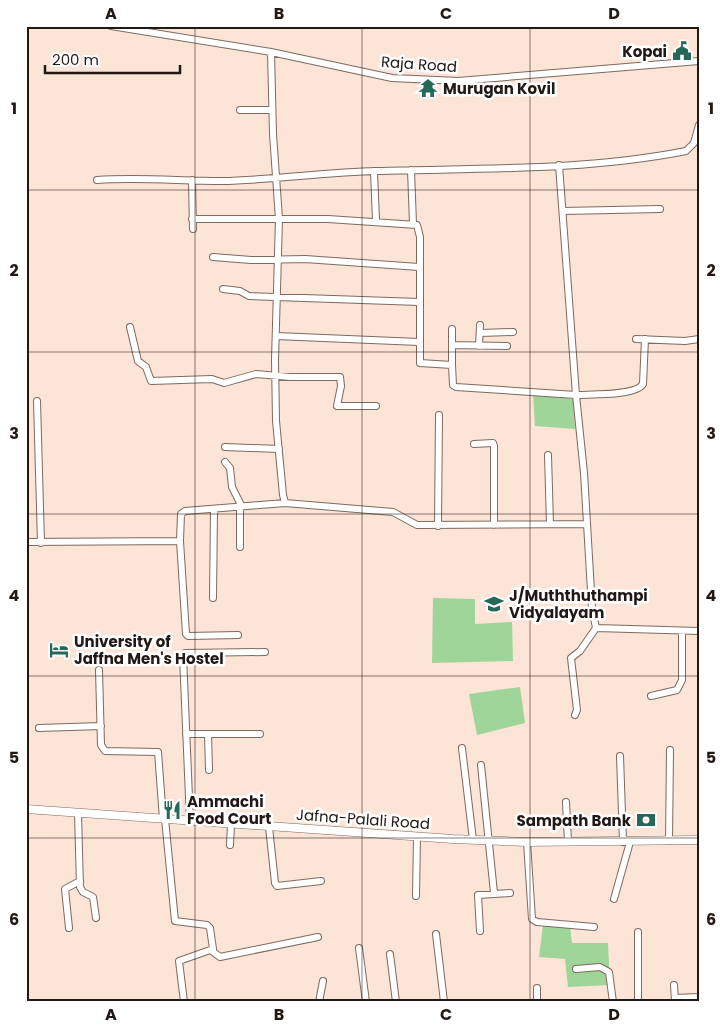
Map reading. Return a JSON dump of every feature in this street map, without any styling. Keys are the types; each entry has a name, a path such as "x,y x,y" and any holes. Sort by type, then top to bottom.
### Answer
{"main road":[{"name":"Jafna-Palali Road","path":"26,810 473,840 626,842 699,840"}],"street":[{"name":"Raja Road","path":"111,26 271,52 392,78 458,81 699,61"},
{"path":"271,52 272,110 279,219 275,376 278,449 283,495 286,503"},
{"path":"240,110 272,110"},
{"path":"97,180 135,177 221,181 374,171 476,170 661,156 686,151 694,144 699,125"},
{"path":"560,165 576,395 584,473 591,600 596,628 580,650 571,658 577,710 575,715"},
{"path":"411,170 413,224"},
{"path":"374,171 376,221"},
{"path":"192,180 192,229"},
{"path":"563,211 660,209"},
{"path":"192,219 376,221 417,225 420,230 420,363 452,365"},
{"path":"213,257 419,267"},
{"path":"224,289 243,292 249,296 278,298 419,302"},
{"path":"479,346 480,325"},
{"path":"130,328 138,361 146,367 151,380 212,379 224,383 252,375 340,377 341,386 336,406 376,406"},
{"path":"452,329 453,385 456,387 576,395 628,392 640,388 643,384 645,340"},
{"path":"480,332 513,332"},
{"path":"276,336 419,342"},
{"path":"636,339 699,339"},
{"path":"452,345 507,346"},
{"path":"37,401 41,543"},
{"path":"438,526 439,415"},
{"path":"474,444 493,443 494,446 494,525"},
{"path":"225,447 278,449"},
{"path":"548,455 550,524"},
{"path":"225,462 230,468 232,487 241,507 240,547"},
{"path":"238,635 188,636 186,634 180,541 183,512 286,503 393,512 417,526 587,524"},
{"path":"213,598 214,510"},
{"path":"26,542 180,541"},
{"path":"596,628 699,631"},
{"path":"651,696 677,690 682,680 682,630"},
{"path":"190,821 183,656 185,653 265,652"},
{"path":"99,670 101,744 105,751 158,752 175,921 179,924 207,924 212,940 212,952"},
{"path":"39,728 101,726"},
{"path":"186,734 260,734"},
{"path":"208,734 209,770"},
{"path":"462,748 473,840"},
{"path":"668,841 670,750"},
{"path":"614,899 626,842 620,756"},
{"path":"481,765 494,893"},
{"path":"566,802 568,842"},
{"path":"189,804 209,805"},
{"path":"78,813 80,882 82,890 93,896 96,918"},
{"path":"230,845 231,824"},
{"path":"269,827 273,881 277,886 321,881"},
{"path":"416,896 417,836"},
{"path":"526,842 532,919 537,922 594,927"},
{"path":"69,928 65,889 80,882"},
{"path":"480,931 478,897 481,894 510,892"},
{"path":"638,932 638,1002"},
{"path":"436,934 444,1002"},
{"path":"184,1002 179,962 212,952 220,957 318,937"},
{"path":"359,948 366,1002"},
{"path":"390,954 396,1002"},
{"path":"576,969 600,967 609,972 613,1002"},
{"path":"319,1002 323,981"},
{"path":"674,986 675,1000 699,997"},
{"path":"537,988 537,1002"}],"green space":[{"path":"533,394 573,399 575,429 535,426"},
{"path":"433,598 475,599 475,624 512,622 513,661 432,663"},
{"path":"520,687 525,723 477,735 469,694"},
{"path":"543,925 570,925 572,943 608,943 610,985 568,987 565,959 539,957"}],"place":[{"name":"Kopai","path":"682,51"},
{"name":"Murugan Kovil","path":"428,88"},
{"name":"J/Muththuthampi Vidyalayam","path":"494,604"},
{"name":"University of Jaffna Men's Hostel","path":"59,650"},
{"name":"Ammachi Food Court","path":"172,810"},
{"name":"Sampath Bank","path":"646,820"}]}
